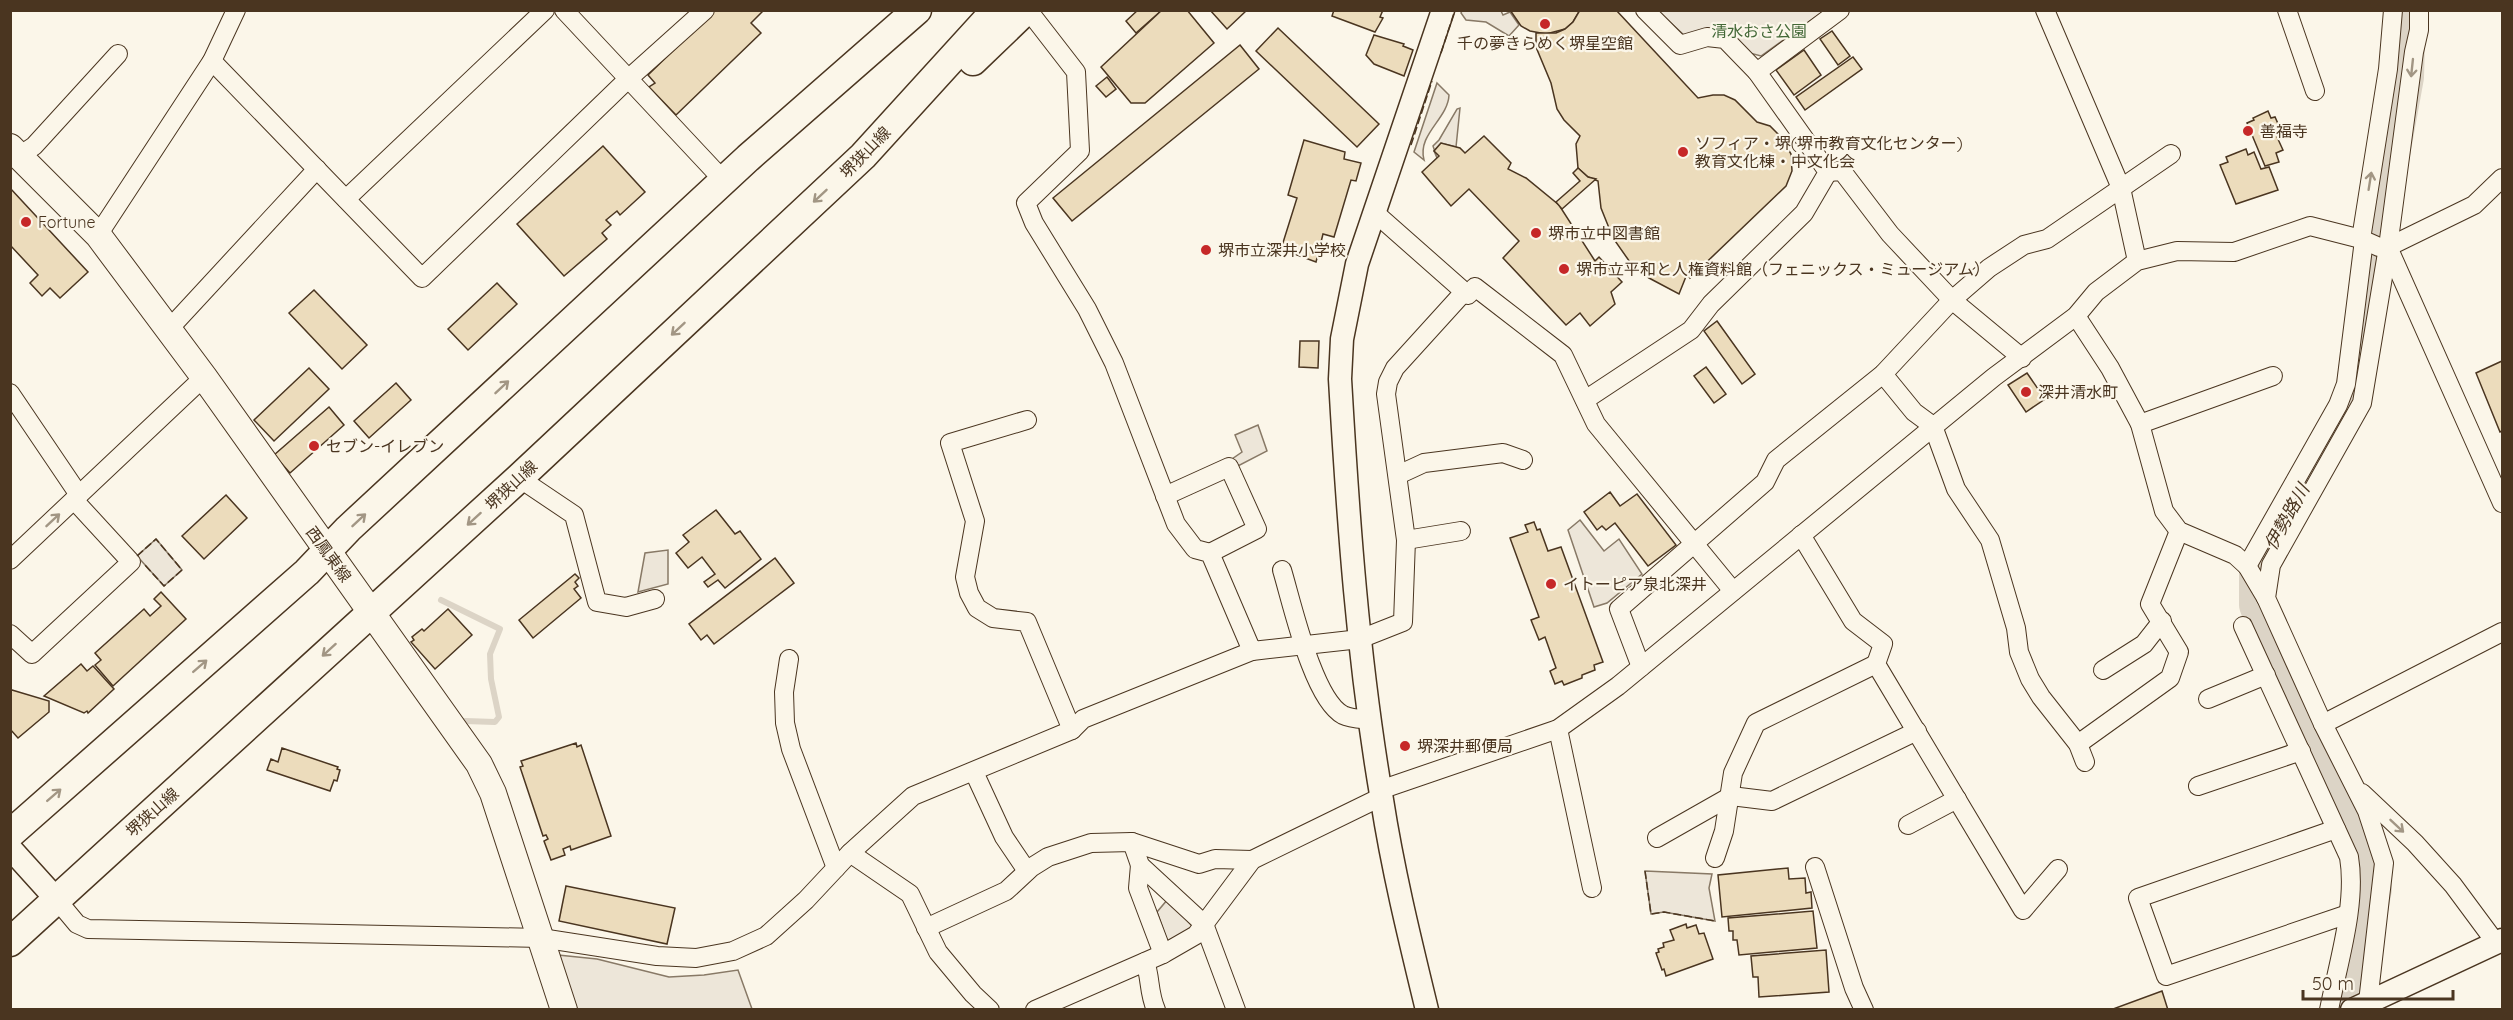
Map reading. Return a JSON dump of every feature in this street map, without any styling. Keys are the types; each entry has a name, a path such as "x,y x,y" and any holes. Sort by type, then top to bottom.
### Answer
{"main road":[{"path":"748,158 801,96 889,10"},
{"path":"10,834 298,580 748,158 917,10"},
{"name":"堺狭山線","path":"10,942 519,478 863,156 996,10"},
{"path":"863,156 886,143 1027,10"},
{"name":"西鳳東線","path":"15,151 98,236 169,329 479,764 493,793 564,1010"}],"street":[{"path":"98,236 212,61 236,10"},
{"path":"345,199 545,10"},
{"path":"564,10 627,80 724,181"},
{"path":"212,61 422,278 627,80 705,10"},
{"path":"1027,10 1076,72 1080,151 1026,203 1034,223 1088,309 1114,363 1165,496 1176,524 1195,549 1210,553 1257,529 1229,467 1165,496"},
{"path":"1427,1010 1397,887 1381,794 1360,639 1340,378 1342,339 1357,264 1443,10"},
{"path":"1645,10 1680,45 1707,38 1725,39 1757,72 1828,172"},
{"path":"1757,72 1840,10"},
{"path":"2045,10 2121,188 2137,261"},
{"path":"2287,10 2315,91"},
{"path":"2266,597 2271,565 2362,403 2371,243 2393,10"},
{"path":"2247,567 2338,405 2346,384 2371,243 2419,30 2419,10"},
{"path":"2392,30 2419,30"},
{"path":"15,151 34,146 118,54"},
{"path":"1641,667 1619,609 1765,482 1776,460 1882,374 1952,300 1989,268 2024,245 2047,239 2171,154"},
{"path":"169,329 317,169"},
{"path":"1828,172 1842,171 1890,234 1952,300 2022,358"},
{"path":"1585,400 1691,330 1711,304 1804,213 1828,172"},
{"path":"1035,1010 1164,954 1196,935 1252,860 1381,794 1558,729 1641,667 1994,376 2022,358 2076,316 2096,292 2137,261 2177,251 2234,252 2310,226 2371,243 2474,205 2502,178"},
{"path":"1374,212 1468,296 1475,287 1563,356 1596,424 1733,591"},
{"path":"2371,243 2502,503"},
{"path":"10,848 77,924 88,929 542,938 657,956 696,958 733,951 766,936 806,900 850,853 913,796 1072,730 1083,719 1252,651 1360,639 1403,622 1406,540 1386,394 1388,382 1395,368 1464,292"},
{"path":"2076,316 2110,368 2140,424 2164,511 2179,531 2235,555 2247,567 2266,597 2319,716 2367,811 2384,863 2360,1006"},
{"path":"1882,374 1914,412 1934,426 1956,489 1990,540 2016,628 2019,652 2030,679 2041,698 2079,744 2085,762"},
{"path":"2140,424 2273,376"},
{"path":"10,560 204,377"},
{"path":"10,393 76,497 131,562 32,654 10,634"},
{"path":"1027,420 950,443 975,521 966,577 969,593 977,608 993,618 1027,622 1072,730"},
{"path":"1398,475 1424,464 1503,453 1523,460"},
{"path":"519,478 574,516 597,602 626,607 656,599"},
{"path":"1406,540 1461,531"},
{"path":"2079,744 2170,678 2179,652 2150,604 2179,531"},
{"path":"1715,858 1731,796 1733,773 1756,723 1876,664 1883,644 1853,621 1801,535"},
{"path":"1210,553 1252,651"},
{"path":"1282,570 1304,645 1321,689 1330,703 1344,715 1371,720"},
{"path":"2103,670 2144,644 2162,621"},
{"path":"2242,626 2349,857 2352,875 2348,914 2329,1010"},
{"path":"2287,721 2319,716 2502,632"},
{"path":"789,659 784,692 785,723 791,749 836,868"},
{"path":"1876,664 2023,910 2058,869"},
{"path":"2208,699 2266,675"},
{"path":"1558,729 1592,888"},
{"path":"1657,838 1731,796 1772,801 1917,731"},
{"path":"2198,786 2301,751"},
{"path":"974,772 1004,837 1027,871"},
{"path":"2354,786 2423,851 2499,942 2360,1006"},
{"path":"1908,825 1957,799"},
{"path":"2336,829 2138,898 2166,976 2348,914"},
{"path":"926,928 1006,891 1027,871 1048,856 1091,843 1132,842 1199,864 1215,859 1252,860"},
{"path":"1132,842 1140,865 1138,888 1164,954"},
{"path":"850,853 910,894 938,952 990,1010"},
{"path":"1140,865 1204,924 1236,1010"},
{"path":"1815,867 1854,988 1864,1010"},
{"path":"1145,962 1149,974 1150,994 1156,1010"}],"green space":[{"path":"1462,11 1501,11 1503,15 1510,12 1519,25 1509,36 1486,22 1466,20"},
{"name":"清水おさ公園","path":"1658,11 1824,11 1761,56 1685,36"},
{"path":"1437,83 1449,95 1444,112 1425,142 1424,160 1414,152"},
{"path":"1460,108 1456,147 1441,143 1434,150 1433,146 1457,109"},
{"path":"1258,425 1267,451 1236,467 1232,459 1242,452 1235,435"},
{"path":"1580,520 1604,551 1619,539 1642,574 1607,603 1594,607 1568,530"},
{"path":"156,539 182,570 164,586 137,556"},
{"path":"668,550 668,584 638,592 645,553"},
{"path":"1645,871 1712,874 1709,888 1715,921 1664,912 1651,914"},
{"path":"1168,899 1192,926 1169,946 1157,912"},
{"path":"558,955 597,959 669,977 738,970 752,1009 577,1009"}],"building":[{"path":"715,10 764,10 751,23 761,33 676,115 649,87 655,83 648,75"},
{"path":"1138,10 1162,10 1136,33 1126,21"},
{"path":"1162,10 1187,10 1214,43 1145,103 1131,103 1101,67"},
{"path":"1210,10 1247,10 1227,29"},
{"path":"1334,10 1383,10 1380,17 1383,18 1375,32 1332,16"},
{"name":"千の夢きらめく堺星空館","path":"1510,10 1580,10 1573,22 1565,29 1546,34 1530,31 1521,26"},
{"name":"ソフィア・堺(堺市教育文化センター) 教育文化棟・中文化会","path":"1580,10 1616,10 1698,98 1724,95 1735,100 1757,122 1770,126 1781,137 1791,154 1792,171 1786,186 1690,278 1687,274 1679,294 1649,278 1632,265 1613,238 1601,208 1598,181 1588,177 1578,168 1576,144 1580,136 1564,120 1557,109 1551,83 1536,47 1536,33 1556,33 1565,29 1573,22"},
{"path":"1278,28 1379,124 1357,147 1256,51"},
{"path":"1832,31 1850,56 1838,65 1820,39"},
{"path":"1374,35 1404,44 1403,46 1413,50 1404,76 1374,64 1366,55"},
{"path":"1240,45 1259,69 1072,221 1053,198"},
{"path":"1804,50 1821,75 1794,95 1776,70"},
{"path":"1853,57 1862,69 1805,110 1796,97"},
{"path":"1107,77 1116,89 1106,97 1096,86"},
{"path":"2268,111 2271,118 2275,117 2283,135 2277,137 2283,150 2276,153 2279,162 2265,166 2247,123"},
{"path":"1484,136 1511,163 1508,169 1526,178 1559,205 1595,261 1599,257 1622,282 1611,292 1615,304 1590,326 1580,313 1566,325 1503,258 1519,241 1469,189 1451,206 1422,172 1439,156 1434,151 1441,143 1460,148 1465,153"},
{"path":"1304,140 1345,152 1344,159 1361,163 1356,181 1351,180 1334,237 1323,234 1316,262 1281,249 1297,198 1288,195"},
{"path":"603,146 645,192 620,215 617,211 606,220 611,225 602,233 607,239 564,276 517,224"},
{"path":"2246,149 2248,155 2254,152 2261,169 2269,167 2278,190 2236,204 2220,165 2228,162 2226,157"},
{"path":"1578,168 1588,177 1596,179 1562,209 1556,202 1580,181 1573,173"},
{"name":"Fortune","path":"10,188 88,272 60,298 50,288 42,296 30,283 38,275 10,245"},
{"path":"497,283 517,304 468,350 448,329"},
{"path":"314,290 367,345 342,369 289,313"},
{"path":"1717,321 1755,374 1742,384 1704,331"},
{"path":"1300,341 1319,341 1318,368 1299,367"},
{"path":"2502,361 2502,431 2500,432 2476,373"},
{"path":"1706,367 1726,394 1714,403 1694,376"},
{"path":"309,368 329,389 274,441 254,420"},
{"name":"深井清水町","path":"2027,373 2045,399 2026,412 2008,385"},
{"path":"396,383 411,400 369,438 354,421"},
{"path":"329,407 344,425 290,473 274,455"},
{"path":"1610,492 1620,506 1637,494 1676,545 1648,566 1615,523 1606,530 1602,526 1597,530 1584,512"},
{"path":"226,495 247,518 204,559 182,536"},
{"path":"716,510 735,534 740,531 761,559 725,588 718,580 708,587 704,582 715,574 702,557 688,568 676,553 689,542 683,535"},
{"name":"イトーピア泉北深井","path":"1534,522 1537,530 1540,529 1548,551 1561,547 1603,662 1594,665 1595,670 1582,675 1582,678 1564,685 1562,681 1555,684 1550,671 1556,668 1545,637 1539,640 1531,620 1539,617 1510,538 1528,532 1525,525"},
{"path":"775,558 794,583 714,644 707,635 701,640 689,624"},
{"path":"575,574 579,578 575,582 578,586 574,589 581,598 533,638 519,620"},
{"path":"161,592 186,619 113,686 95,665 101,660 95,653 144,609 150,616 161,606 154,599"},
{"path":"448,609 472,635 435,669 411,642 414,640 412,637 422,629 424,631"},
{"path":"81,664 87,671 93,666 114,689 88,713 44,696"},
{"path":"10,691 49,701 49,712 18,738 10,729"},
{"path":"576,743 577,747 581,745 611,836 571,850 570,846 563,849 565,855 551,860 544,841 548,839 546,835 543,836 520,767 523,766 521,761"},
{"path":"282,748 338,767 337,769 340,770 337,781 334,780 330,791 267,770 271,759 278,762"},
{"path":"1788,868 1789,879 1805,878 1806,893 1811,892 1812,908 1722,917 1718,875"},
{"path":"566,886 675,908 667,944 559,921"},
{"path":"1813,911 1817,948 1739,955 1737,940 1733,940 1733,931 1729,931 1728,918"},
{"path":"1686,924 1687,928 1696,925 1699,934 1704,933 1713,959 1666,976 1656,953 1659,952 1658,949 1664,947 1663,943 1674,940 1670,930"},
{"path":"1826,950 1829,992 1759,997 1758,977 1753,977 1751,956"},
{"path":"2162,991 2168,1010 2113,1010 2113,1009"}],"waterway":[{"name":"伊勢路川","path":"2351,1010 2374,889 2371,856 2268,634 2257,605 2257,573 2278,531 2340,423 2353,392 2373,259 2406,77 2408,10"},
{"path":"441,600 500,629 490,654 491,679 499,717 495,722 465,721"}],"fence":[{"path":"1441,53 1455,10"},
{"path":"1411,145 1432,81"},
{"path":"137,556 156,539 182,570 164,586 144,564"},
{"path":"1645,871 1651,914 1664,912 1715,921"}],"place":[{"name":"千の夢きらめく堺星空館","path":"1545,24"},
{"name":"善福寺","path":"2248,131"},
{"name":"ソフィア・堺(堺市教育文化センター) 教育文化棟・中文化会","path":"1683,152"},
{"name":"Fortune","path":"26,222"},
{"name":"堺市立中図書館","path":"1536,233"},
{"name":"堺市立深井小学校","path":"1206,250"},
{"name":"堺市立平和と人権資料館（フェニックス・ミュージアム）","path":"1564,269"},
{"name":"深井清水町","path":"2026,392"},
{"name":"セブン-イレブン","path":"314,446"},
{"name":"イトーピア泉北深井","path":"1551,584"},
{"name":"堺深井郵便局","path":"1405,746"}]}
